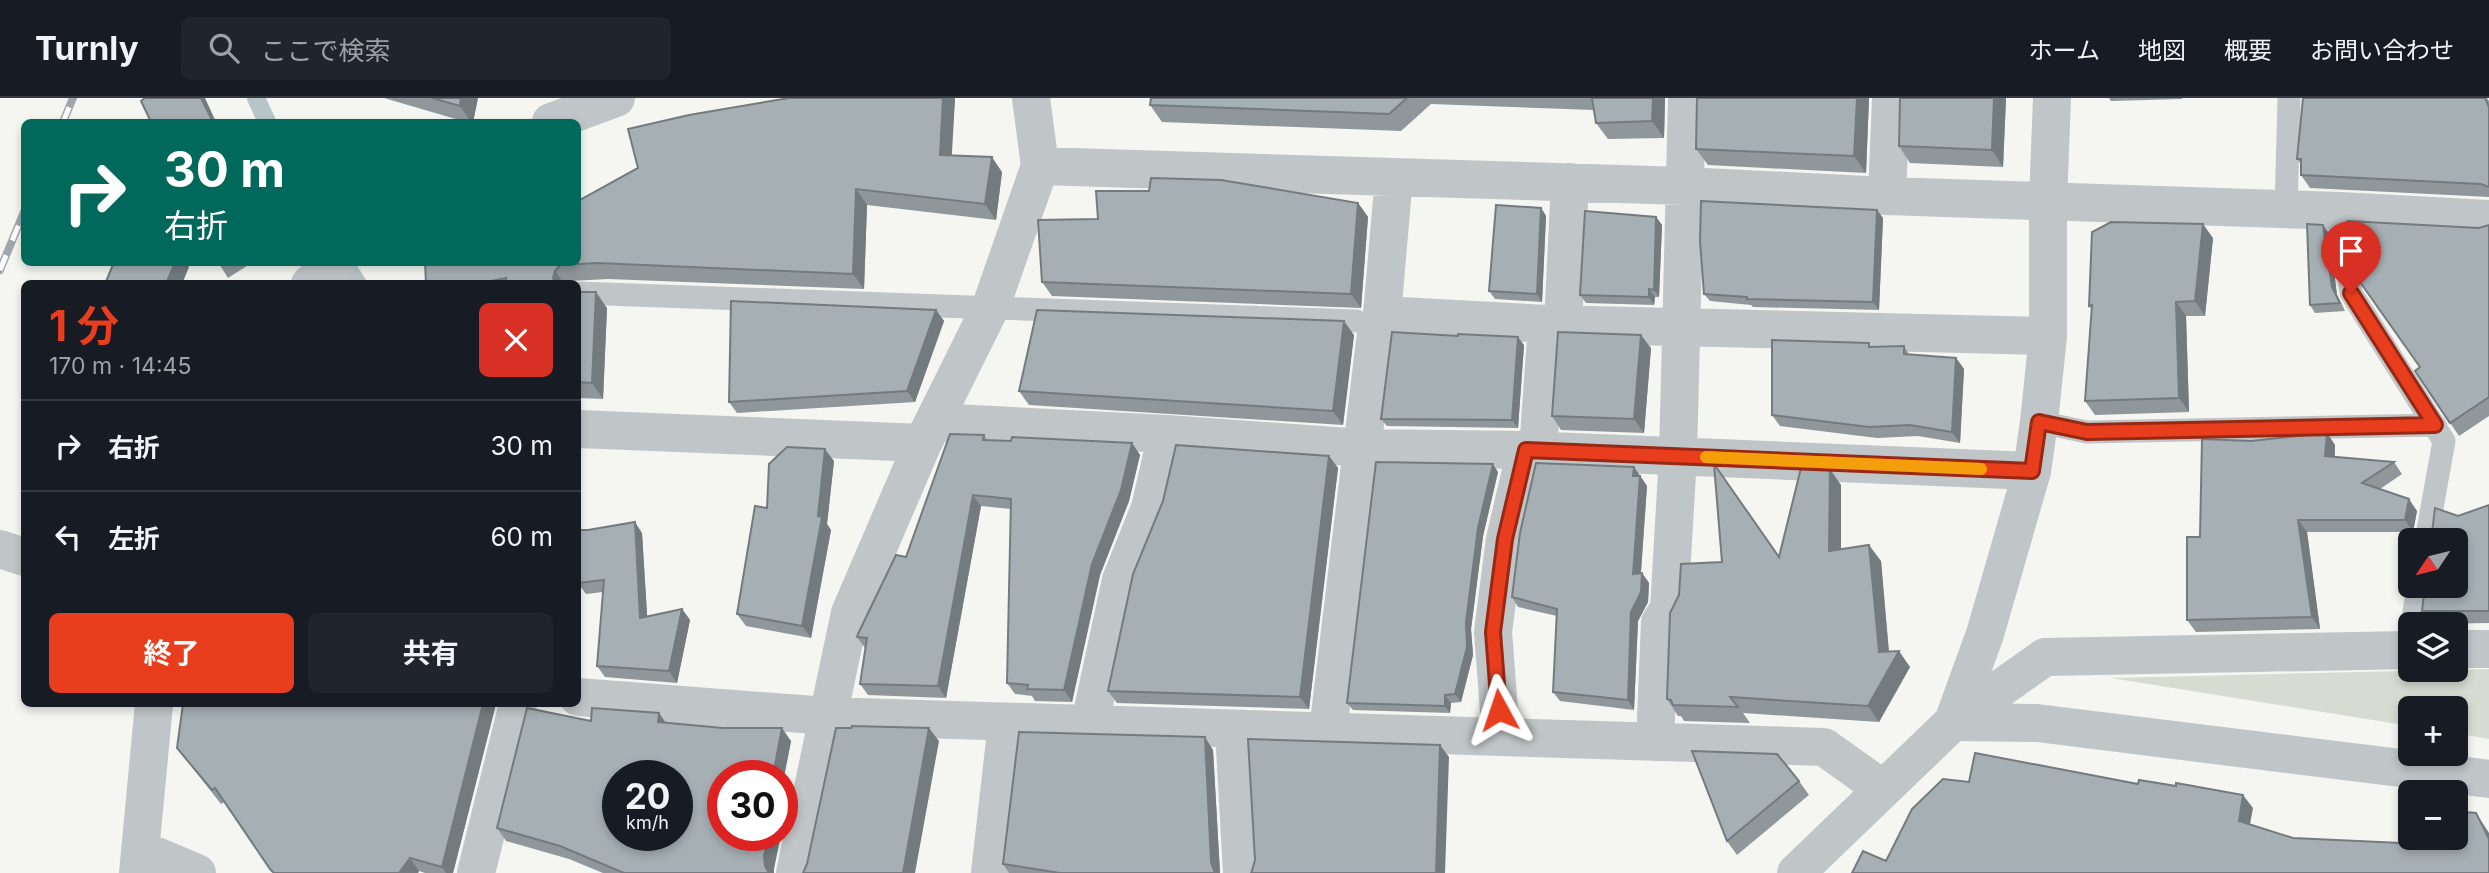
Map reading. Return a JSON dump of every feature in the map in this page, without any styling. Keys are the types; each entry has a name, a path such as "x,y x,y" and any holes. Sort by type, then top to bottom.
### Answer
{"street":[{"path":"559,119 616,98"},
{"path":"795,873 850,613 929,432 992,306 1040,166 1031,98"},
{"path":"1655,742 1660,622 1669,610 1678,456 1687,98"},
{"path":"1887,197 1891,98"},
{"path":"1953,722 1985,634 2032,471 2048,336 2048,201 2052,98"},
{"path":"1040,166 1684,186 1887,197 2340,211 2489,219"},
{"path":"1328,730 1376,333 1369,318 1394,177"},
{"path":"1501,737 1493,632 1505,539 1532,451 1555,324 1570,182"},
{"path":"315,280 331,266"},
{"path":"1369,318 2048,336"},
{"path":"581,429 1167,434 1363,448 1678,456 2032,471"},
{"path":"1090,723 1121,580 1150,508 1167,434"},
{"path":"0,549 21,556"},
{"path":"1796,873 1953,722 2045,657 2398,641"},
{"path":"2468,649 2489,649"},
{"path":"581,697 827,716 1825,747 1883,789"},
{"path":"154,707 139,861 197,873"},
{"path":"476,873 516,707"},
{"path":"1953,722 2037,723 2489,779"},
{"path":"990,873 1007,723"},
{"path":"1234,730 1242,873"}],"lane":[{"path":"2286,211 2289,98"},
{"path":"2340,211 2351,293 2444,441 2428,528"},
{"path":"581,293 1369,318"},
{"path":"2039,422 2087,432 2435,425"}],"shaded area":[{"path":"2489,669 2489,739 2468,735 2468,696 2398,696 2398,724 2111,678 2398,671 2398,682 2468,682 2468,670"}],"building":[{"path":"145,98 201,98 212,119 150,119 141,101"},
{"path":"432,98 461,98 460,106"},
{"path":"789,98 943,98 940,155 992,157 985,204 856,189 853,274 581,264 581,199 638,168 628,129 689,115"},
{"path":"1151,98 1407,98 1389,114 1150,105"},
{"path":"1592,98 1653,98 1652,121 1596,123"},
{"path":"1697,98 1857,98 1854,156 1696,149"},
{"path":"1900,98 1994,98 1992,150 1899,146"},
{"path":"2303,98 2485,98 2489,107 2489,187 2481,184 2301,175 2301,159 2297,159"},
{"path":"1151,178 1221,180 1358,203 1351,294 1042,282 1038,220 1098,219 1096,191 1149,191"},
{"path":"1701,201 1877,210 1873,302 1747,299 1704,294 1700,241"},
{"path":"1496,205 1541,208 1537,294 1489,291"},
{"path":"1585,211 1656,217 1654,290 1649,289 1649,297 1580,295"},
{"path":"2348,221 2479,228 2489,225 2489,397 2450,423 2415,371 2420,367 2355,275"},
{"path":"2111,222 2203,224 2195,301 2176,302 2179,398 2085,401 2092,305 2089,306 2092,232"},
{"path":"2307,224 2323,225 2332,287 2340,303 2310,305"},
{"path":"112,266 173,266 168,280 107,280"},
{"path":"425,266 559,266 555,271 554,280 426,280"},
{"path":"581,292 596,292 592,383 581,382"},
{"path":"731,301 936,310 907,391 729,402"},
{"path":"1037,310 1344,321 1333,411 1019,391"},
{"path":"1392,332 1518,337 1512,420 1381,419"},
{"path":"1558,332 1641,335 1634,419 1552,416"},
{"path":"1772,340 1869,343 1869,347 1904,346 1904,354 1956,358 1952,432 1910,425 1869,427 1772,415"},
{"path":"2327,433 2325,456 2394,462 2362,483 2409,499 2405,520 2298,520 2312,617 2187,620 2187,537 2200,537 2202,439 2251,441"},
{"path":"950,434 984,435 983,440 1011,441 1012,437 1132,443 1121,490 1092,564 1064,690 1027,689 1028,685 1007,683 1011,499 973,495 938,686 860,684 867,638 857,637 858,634 896,555 906,557"},
{"path":"1176,445 1329,456 1300,697 1108,691 1133,574 1163,501"},
{"path":"787,447 825,449 818,516 822,517 802,626 737,614 755,506 767,508 769,464"},
{"path":"1376,462 1493,464 1478,528 1466,622 1467,647 1455,694 1445,695 1445,706 1347,703"},
{"path":"1536,463 1634,467 1633,476 1640,476 1633,574 1642,573 1641,592 1631,612 1628,700 1553,692 1557,609 1512,597 1520,533"},
{"path":"1714,464 1779,557 1801,468 1830,469 1829,551 1869,545 1879,652 1899,651 1868,706 1730,697 1738,707 1673,705 1671,700 1667,699 1670,613 1679,595 1681,564 1722,562"},
{"path":"2489,505 2489,611 2422,611 2424,598 2468,598 2468,528 2433,528 2435,508 2458,516"},
{"path":"635,522 640,618 682,609 669,671 597,666 604,580 581,583 581,530"},
{"path":"183,707 482,707 442,867 410,858 399,873 274,873 215,788 212,790 177,748"},
{"path":"527,708 591,721 592,708 659,713 658,722 723,728 782,728 776,760 707,760 707,851 765,851 765,866 769,873 624,873 560,846 497,828"},
{"path":"836,728 929,728 903,873 803,873"},
{"path":"1019,732 1205,737 1211,862 1215,873 1060,873 1003,864"},
{"path":"1248,739 1440,745 1436,873 1251,873 1255,860"},
{"path":"1692,751 1777,754 1799,781 1727,841"},
{"path":"1975,753 2138,784 2139,780 2176,786 2176,783 2243,795 2239,821 2293,838 2398,843 2398,850 2468,850 2468,812 2476,813 2489,839 2489,873 1852,873 1863,851 1886,861 1912,809 1943,779 1969,782"}],"waterway":[{"path":"256,98 266,119"},
{"path":"347,266 355,280"}],"railway":[{"path":"64,119 73,98"},
{"path":"0,270 21,219"}],"slow traffic":[{"path":"1706,457 1981,469"}],"route":[{"path":"1499,710 1493,632 1505,539 1526,450 2032,471 2039,422 2087,432 2435,425 2351,293"}]}
